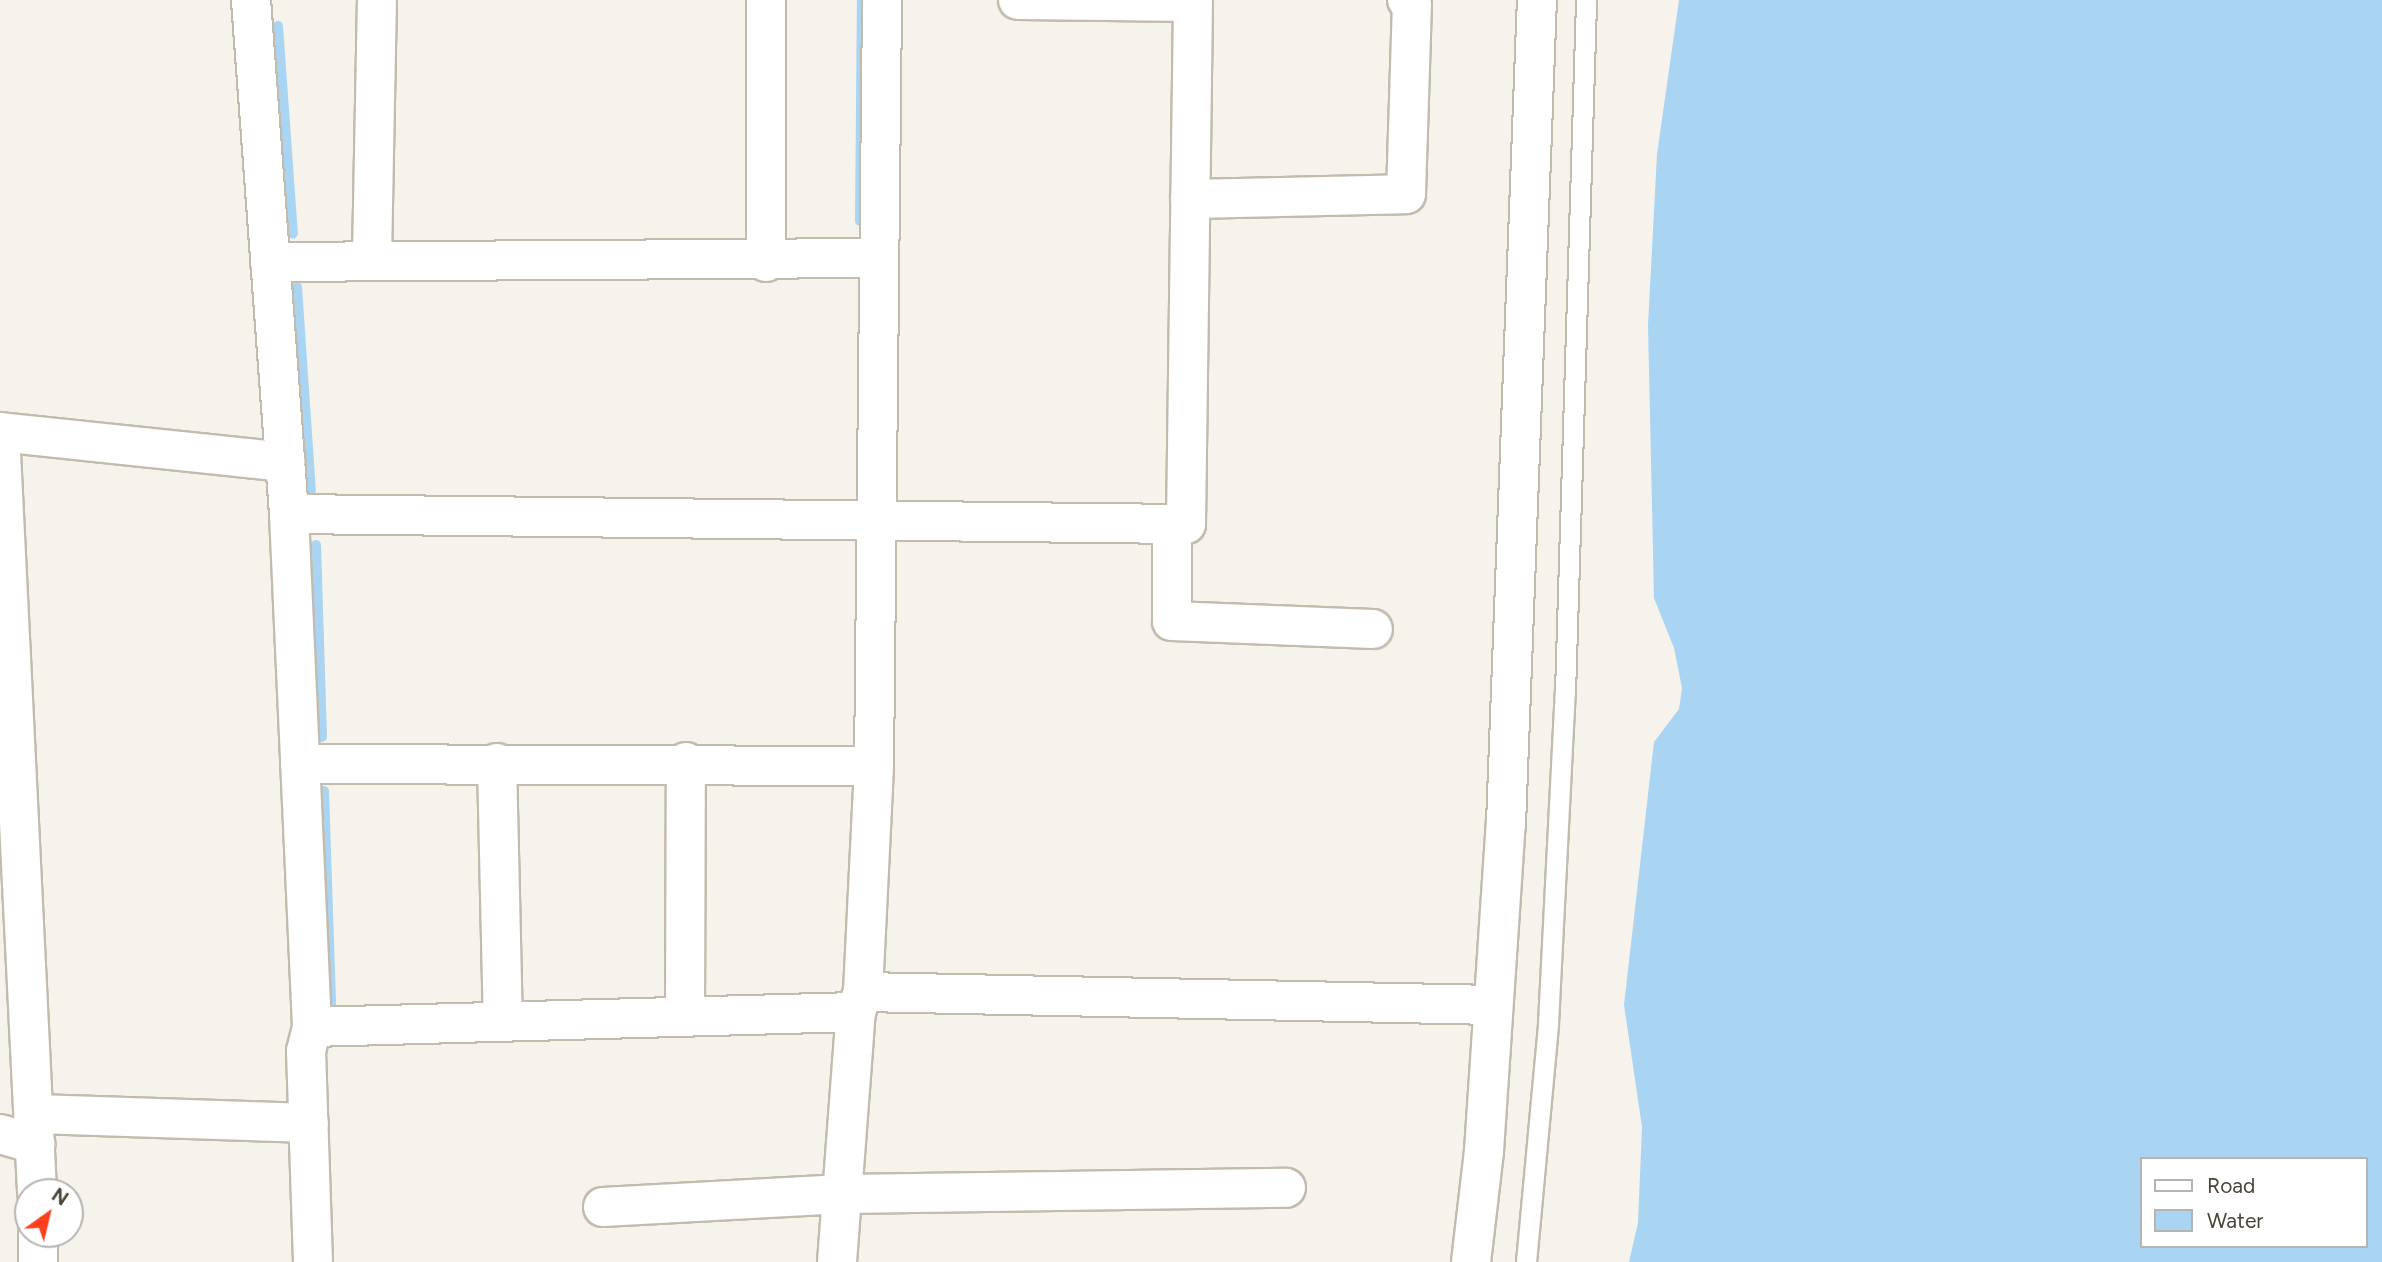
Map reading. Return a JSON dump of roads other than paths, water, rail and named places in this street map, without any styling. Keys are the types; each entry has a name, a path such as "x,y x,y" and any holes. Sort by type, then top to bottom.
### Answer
{"street":[{"path":"251,0 289,514 312,1027 306,1051 313,1262"},
{"path":"373,258 377,0"},
{"path":"766,0 766,262"},
{"path":"837,1262 860,1002 865,259 882,0"},
{"path":"289,514 1186,524 1193,1 1018,0"},
{"path":"1190,199 1406,194 1412,5 1406,0"},
{"path":"1471,1262 1506,810 1537,0"},
{"path":"270,262 373,258 766,262 865,259"},
{"path":"37,1178 36,1129 12,896 0,432 285,461"},
{"path":"1172,524 1172,621 1373,629"},
{"path":"300,764 685,762 861,765"},
{"path":"685,762 685,1015"},
{"path":"497,763 503,1018"},
{"path":"312,1027 503,1018 685,1015 860,1002 1493,1004"},
{"path":"0,1134 36,1129 309,1123"},
{"path":"603,1207 843,1194 1286,1188"}],"lane":[{"path":"1526,1262 1548,1023 1565,693 1586,0"}],"water":[{"path":"1679,0 2382,0 2382,1262 1629,1262 1638,1223 1642,1127 1624,1005 1654,742 1679,709 1682,688 1674,648 1654,598 1648,325 1657,154"}],"waterway":[{"path":"860,221 862,0"},
{"path":"278,26 293,233"},
{"path":"297,287 311,491"},
{"path":"316,545 322,737"},
{"path":"324,791 331,1003"}]}
